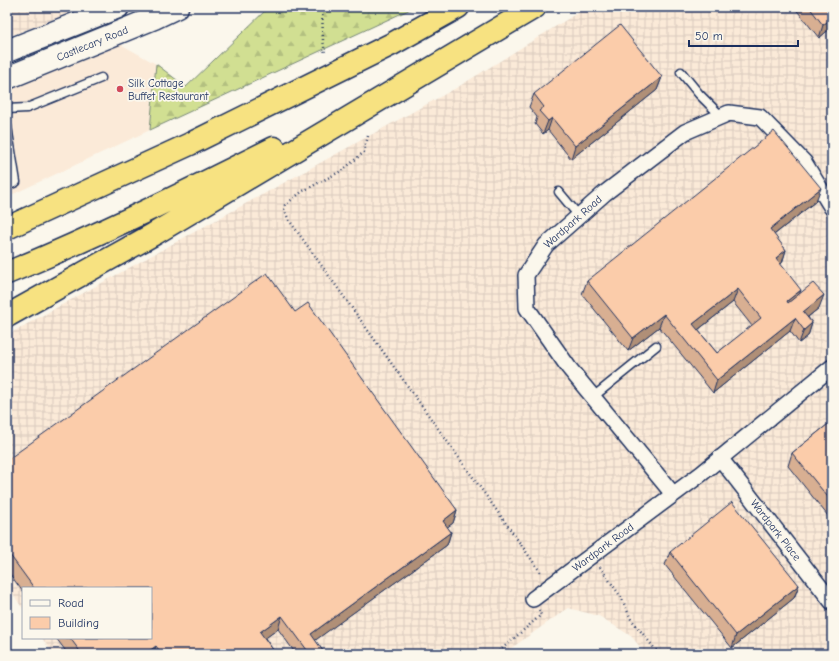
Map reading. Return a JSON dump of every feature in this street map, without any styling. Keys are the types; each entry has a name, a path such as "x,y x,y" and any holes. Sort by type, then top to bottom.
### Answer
{"highway":[{"path":"7,228 197,141 392,44 458,7"},
{"path":"7,316 154,234 535,7"},
{"path":"7,273 58,252 196,187 439,65"}],"main road":[{"path":"7,51 118,7"},
{"name":"Castlecary Road","path":"7,78 154,18 177,7"}],"street":[{"name":"Wardpark Road","path":"673,494 569,368 528,308 526,275 546,245 605,194 685,132 729,112 760,117 804,162 832,208"},
{"name":"Wardpark Road","path":"533,599 720,458 832,367"},
{"name":"Wardpark Place","path":"720,458 832,602"}],"lane":[{"path":"681,72 721,116"},
{"path":"7,109 27,108 101,78"},
{"path":"7,126 16,182 7,186"},
{"path":"559,192 579,216"},
{"path":"593,397 656,346"}],"path":[{"path":"322,7 325,54"},
{"path":"368,136 364,152 343,170 303,191 285,205 284,210 289,220 550,586"},
{"path":"591,556 621,597 631,619 659,654"},
{"path":"496,654 541,614 533,599"}],"shaded area":[{"path":"7,7 86,7 7,37"},
{"path":"587,7 832,7 832,654 646,654 631,636 599,616 568,608 503,654 53,654 43,639 152,639 152,587 22,587 22,608 7,585 7,335 458,87"},
{"path":"115,41 156,64 150,130 7,197 7,86"}],"green space":[{"path":"269,7 415,7 150,130 156,64 186,87"}],"building":[{"path":"809,7 832,7 832,18 823,25"},
{"path":"620,25 662,77 575,146 552,118 548,121 539,111 544,107 534,94"},
{"path":"774,131 821,188 770,229 786,250 776,258 801,290 787,301 788,303 813,283 824,295 803,312 812,323 804,330 795,318 717,380 664,314 633,338 587,281","holes":["738,289 761,318 717,353 693,324"]},
{"path":"267,273 295,312 308,303 457,510 443,521 451,532 311,634 323,651 318,654 310,654 282,616 260,632 276,654 162,654 156,646 145,654 82,654 71,639 152,639 152,587 33,587 7,551 7,460"},
{"path":"832,421 832,502 792,453"},
{"path":"732,502 799,585 736,635 670,552"}],"place":[{"name":"Silk Cottage Buffet Restaurant","path":"120,89"}]}
